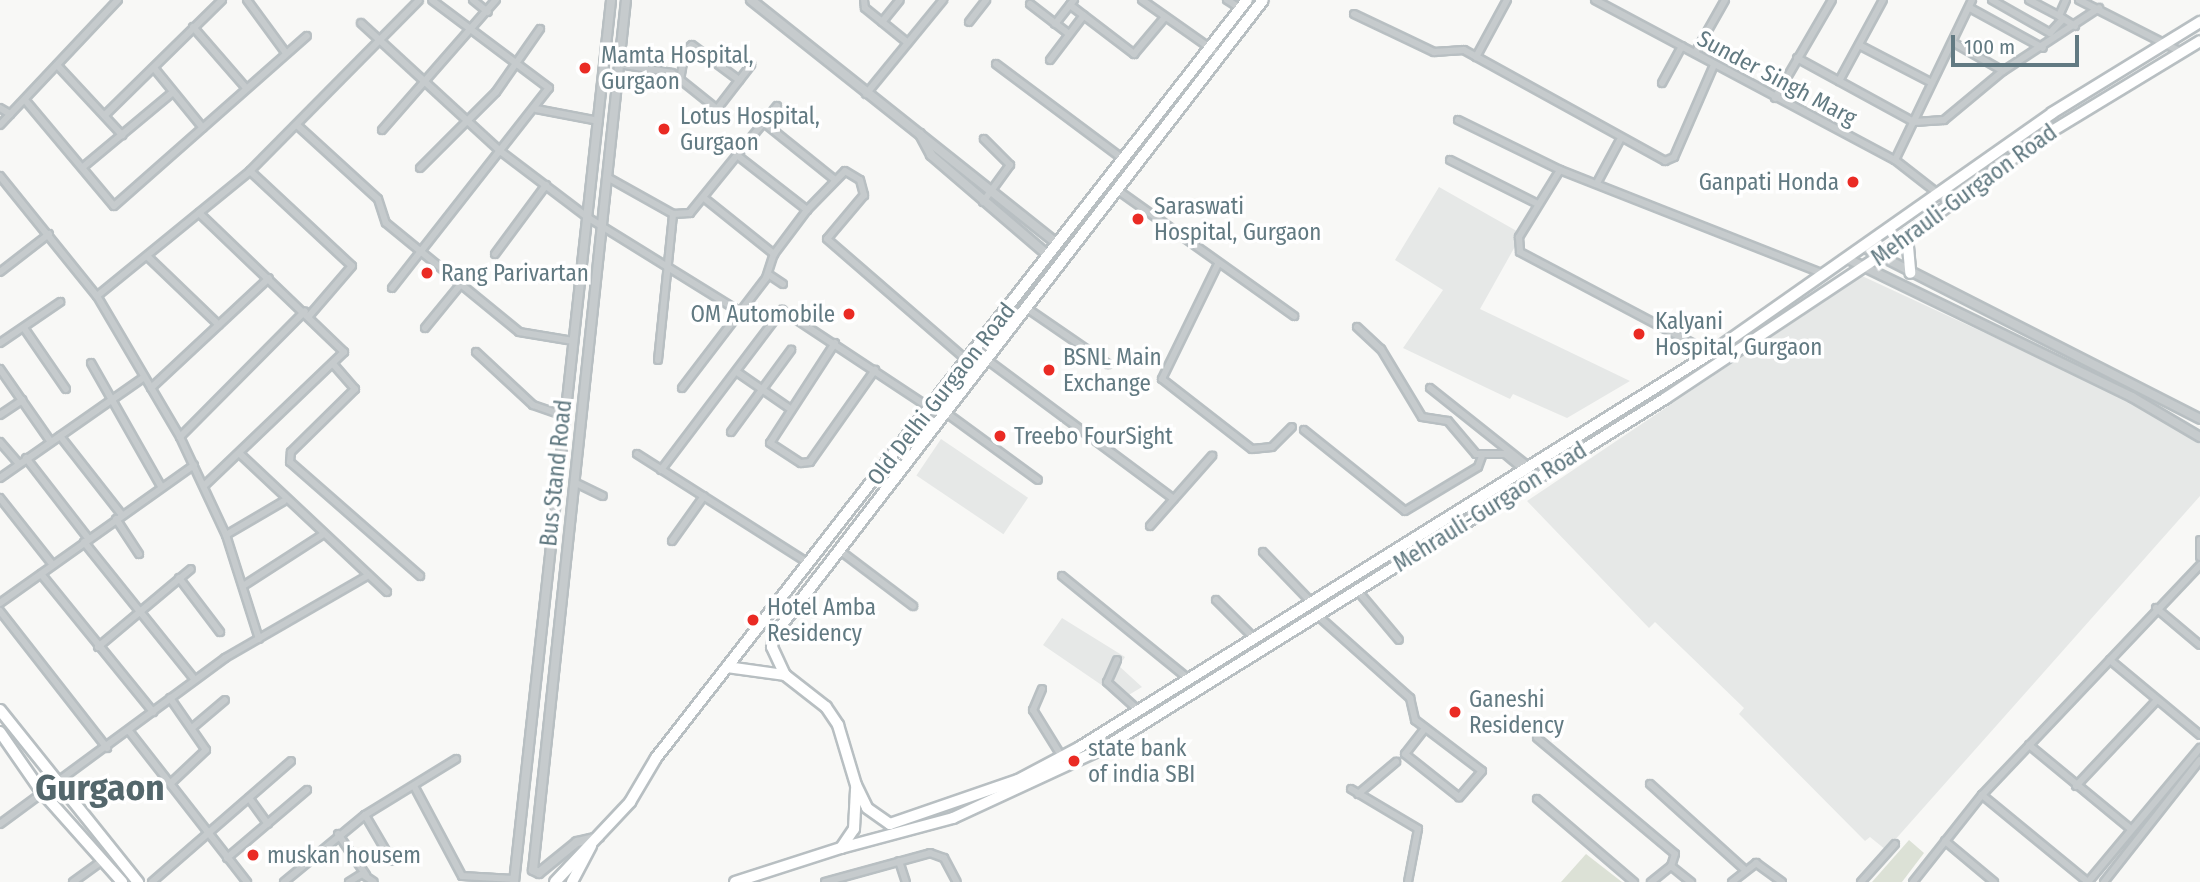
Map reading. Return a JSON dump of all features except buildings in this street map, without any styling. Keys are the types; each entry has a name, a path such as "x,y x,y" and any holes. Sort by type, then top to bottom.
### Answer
{"main road":[{"name":"Old Delhi Gurgaon Road","path":"785,675 772,647 774,635 1023,306 1262,0"},
{"name":"Old Delhi Gurgaon Road","path":"591,846 639,790 656,758 1244,4"},
{"name":"Mehrauli-Gurgaon Road","path":"856,785 867,808 890,824 957,804 1062,757 1190,680 1711,353 1865,248 1939,193 2165,41 2200,22"},
{"name":"Mehrauli-Gurgaon Road","path":"735,882 841,848 954,818 1053,776 1279,639 1540,474 1878,257 1950,203 2200,41"},
{"path":"1907,235 1910,273"},
{"path":"1529,466 1540,474"},
{"path":"834,531 844,540"},
{"path":"1271,629 1279,639"},
{"path":"727,667 785,675 834,716 856,785 854,829 841,848"},
{"path":"0,710 138,882"},
{"path":"0,732 41,791 122,882"},
{"path":"555,882 591,846"},
{"path":"572,882 591,846"}],"street":[{"path":"0,125 118,0"},
{"path":"105,115 222,0"},
{"path":"247,0 286,53"},
{"path":"97,296 250,171 298,126 419,0"},
{"path":"392,288 419,250 536,109 548,83 432,0"},
{"path":"473,0 488,12"},
{"path":"382,130 475,31 496,0"},
{"name":"Bus Stand Road","path":"514,881 611,0"},
{"name":"Bus Stand Road","path":"599,837 577,842 539,873 533,870 626,0"},
{"path":"751,0 865,95 920,134 1058,244"},
{"path":"864,0 882,22 908,43"},
{"path":"882,22 900,0"},
{"path":"865,95 943,0"},
{"path":"969,22 986,0"},
{"path":"1142,0 1220,55"},
{"path":"1227,0 1244,4"},
{"path":"1476,57 1507,0"},
{"name":"Sunder Singh Marg","path":"1595,0 1895,160 1950,203"},
{"path":"1695,53 1724,2 1715,0"},
{"path":"1775,98 1832,0"},
{"path":"1839,81 1883,0"},
{"path":"1895,160 1930,82 1954,43 1972,0"},
{"path":"1992,0 2050,33 2061,18 2066,0"},
{"path":"2029,0 2075,26"},
{"path":"2079,0 2165,41 2181,52"},
{"path":"1055,24 1072,3 1134,54 1165,17"},
{"path":"1030,5 1069,34"},
{"path":"1970,8 2043,48"},
{"path":"1797,58 1914,122 1948,117 2003,71 2043,48 2099,8"},
{"path":"1354,14 1434,52 1464,50 1620,140 1665,161 1674,157 1714,65"},
{"path":"1050,60 1084,15"},
{"path":"361,23 500,151 587,217 667,262 740,312"},
{"path":"193,27 246,88"},
{"path":"420,168 467,122 520,61 540,29"},
{"path":"25,100 114,206 307,36"},
{"path":"1954,43 2003,71"},
{"path":"680,80 685,51 692,45 738,80"},
{"path":"1859,45 1930,82"},
{"path":"1662,83 1682,46"},
{"path":"619,64 659,69 680,80 717,109 751,65"},
{"path":"996,64 1123,159"},
{"path":"57,65 122,135"},
{"path":"154,68 203,128"},
{"path":"83,167 173,92"},
{"path":"607,177 673,214 690,214 777,106"},
{"path":"0,107 10,114"},
{"path":"536,109 599,121"},
{"path":"1458,120 1560,170 1598,181 1824,274"},
{"path":"764,122 834,180"},
{"path":"298,126 378,199 381,218 523,334 573,341"},
{"path":"920,134 931,155 1049,257"},
{"path":"983,202 1010,165 984,139"},
{"path":"1598,181 1620,140"},
{"path":"738,156 807,210"},
{"path":"1450,160 1538,204"},
{"path":"1560,170 1519,237 1520,252 1711,353"},
{"path":"180,437 307,314 352,266 250,171"},
{"path":"682,388 768,274 774,254 807,210 834,180 848,171 865,190 827,239 976,368"},
{"path":"0,176 97,296 180,437 206,484 226,535 259,639"},
{"path":"495,254 546,185"},
{"path":"1115,188 1294,316"},
{"path":"704,198 774,254"},
{"path":"199,213 342,350 334,365 206,484"},
{"path":"658,360 673,214"},
{"path":"0,272 49,234"},
{"path":"1865,248 1878,257 2200,419"},
{"path":"148,257 219,325"},
{"path":"1848,259 1861,268 2132,397 2200,437"},
{"path":"1218,264 1162,379 1252,449 1272,447 1292,427"},
{"path":"768,274 783,284"},
{"path":"150,388 269,278"},
{"path":"425,328 461,284"},
{"path":"0,343 60,302"},
{"path":"1023,306 1108,364"},
{"path":"661,470 782,310 930,408"},
{"path":"1357,327 1381,349 1413,408 1448,421 1482,456"},
{"path":"24,328 66,389"},
{"path":"835,343 769,440 806,463 875,370"},
{"path":"731,432 791,350"},
{"path":"476,352 533,405 565,416"},
{"path":"984,357 1174,499"},
{"path":"91,363 162,486"},
{"path":"334,365 355,389 291,453 290,463 420,576"},
{"path":"0,369 51,442"},
{"path":"737,372 789,408"},
{"path":"0,478 143,378"},
{"path":"1430,388 1529,466"},
{"path":"0,415 22,400"},
{"path":"944,410 1038,480"},
{"path":"1304,430 1405,511 1478,467 1482,456"},
{"path":"60,436 119,517 139,554"},
{"path":"0,442 18,463"},
{"path":"239,453 284,500 387,592"},
{"path":"637,454 808,563"},
{"path":"1482,456 1505,454 1529,466"},
{"path":"1150,526 1212,456"},
{"path":"26,458 138,611 194,679"},
{"path":"0,603 194,465"},
{"path":"574,482 603,496"},
{"path":"672,541 704,496"},
{"path":"0,498 53,565"},
{"path":"226,535 284,500"},
{"path":"554,528 571,531"},
{"path":"243,586 322,535"},
{"path":"2200,540 2200,557"},
{"path":"837,549 913,607"},
{"path":"1263,552 1312,603"},
{"path":"1913,882 1982,794 2156,608 2200,565"},
{"path":"98,647 191,569"},
{"path":"41,575 153,712"},
{"path":"0,824 41,791 130,731 194,679 367,576"},
{"path":"1062,576 1190,680"},
{"path":"179,578 220,632"},
{"path":"1357,590 1399,640"},
{"path":"1216,600 1255,639"},
{"path":"2156,608 2200,645"},
{"path":"0,611 107,748"},
{"path":"1317,615 1410,698 1412,716 1482,771 1459,797 1405,754 1425,728"},
{"path":"1118,660 1107,682 1138,709"},
{"path":"2109,660 2200,735"},
{"path":"1042,689 1033,710 1062,757"},
{"path":"170,698 206,750 172,782"},
{"path":"192,728 225,700"},
{"path":"2076,786 2157,701"},
{"path":"130,731 247,882"},
{"path":"1537,738 1675,854 1671,866 1651,882"},
{"path":"2029,745 2131,829"},
{"path":"1982,794 2088,882 2200,748"},
{"path":"284,882 338,834 456,759"},
{"path":"2105,882 2200,760"},
{"path":"152,882 291,761"},
{"path":"1358,794 1396,762"},
{"path":"1650,784 1744,869"},
{"path":"414,786 462,876 514,881"},
{"path":"1351,789 1418,829 1408,882"},
{"path":"227,858 307,790"},
{"path":"249,798 268,824"},
{"path":"1537,799 1634,882"},
{"path":"365,815 392,861"},
{"path":"338,834 370,878 349,882"},
{"path":"1945,841 1994,882"},
{"path":"1861,882 1895,844"},
{"path":"825,882 899,861 937,855 957,882"},
{"path":"74,882 103,860"},
{"path":"899,861 905,882"},
{"path":"1732,882 1744,869 1762,865 1782,882"},
{"path":"1671,866 1690,882"}],"shaded area":[{"path":"1439,187 1522,234 1480,309 1630,381 1567,418 1513,394 1510,399 1403,348 1443,290 1395,260"},
{"path":"1862,276 2121,396 2200,440 2200,496 1886,850 1870,837 1865,841 1739,714 1744,708 1655,622 1649,628 1527,501"},
{"path":"941,439 1028,498 1003,534 916,475"},
{"path":"1062,618 1125,657 1119,666 1142,687 1122,699 1043,645"},
{"path":"1909,840 1924,853 1902,882 1872,882"},
{"path":"1586,854 1622,882 1561,882"}],"place":[{"name":"Mamta Hospital, Gurgaon","path":"585,68"},
{"name":"Lotus Hospital, Gurgaon","path":"664,129"},
{"name":"Ganpati Honda","path":"1853,182"},
{"name":"Saraswati Hospital, Gurgaon","path":"1138,219"},
{"name":"Rang Parivartan","path":"427,273"},
{"name":"OM Automobile","path":"849,314"},
{"name":"Kalyani Hospital, Gurgaon","path":"1639,334"},
{"name":"BSNL Main Exchange","path":"1049,370"},
{"name":"Treebo FourSight","path":"1000,436"},
{"name":"Hotel Amba Residency","path":"753,620"},
{"name":"Ganeshi Residency","path":"1455,712"},
{"name":"state bank of india SBI","path":"1074,761"},
{"name":"muskan housem","path":"253,855"}],"district":[{"name":"Gurgaon","path":"100,788"}]}
